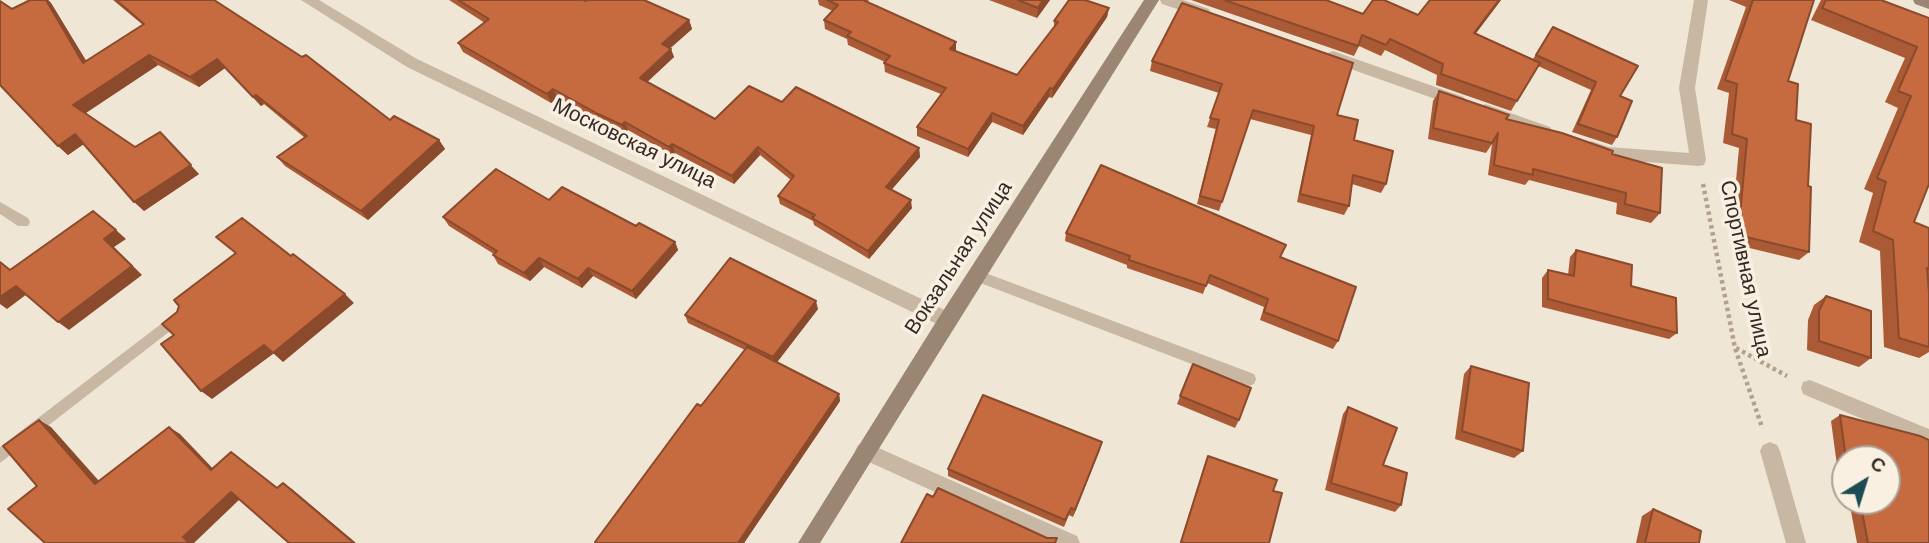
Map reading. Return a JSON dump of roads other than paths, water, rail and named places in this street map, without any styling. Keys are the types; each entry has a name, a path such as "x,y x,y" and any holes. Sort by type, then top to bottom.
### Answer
{"main road":[{"name":"Вокзальная улица","path":"808,543 975,275 1152,0"},
{"path":"1920,0 1929,4"}],"street":[{"name":"Московская улица","path":"308,0 412,63 947,320"},
{"path":"1167,0 1219,18"},
{"name":"Спортивная улица","path":"1582,144 1608,153 1698,160 1687,88 1701,0"},
{"path":"1323,54 1556,135"},
{"path":"1810,388 1929,438"},
{"path":"865,451 1070,543"},
{"path":"1770,451 1796,543"}],"lane":[{"path":"0,206 23,222"},
{"path":"975,275 1250,379"},
{"path":"0,456 180,316"}]}
